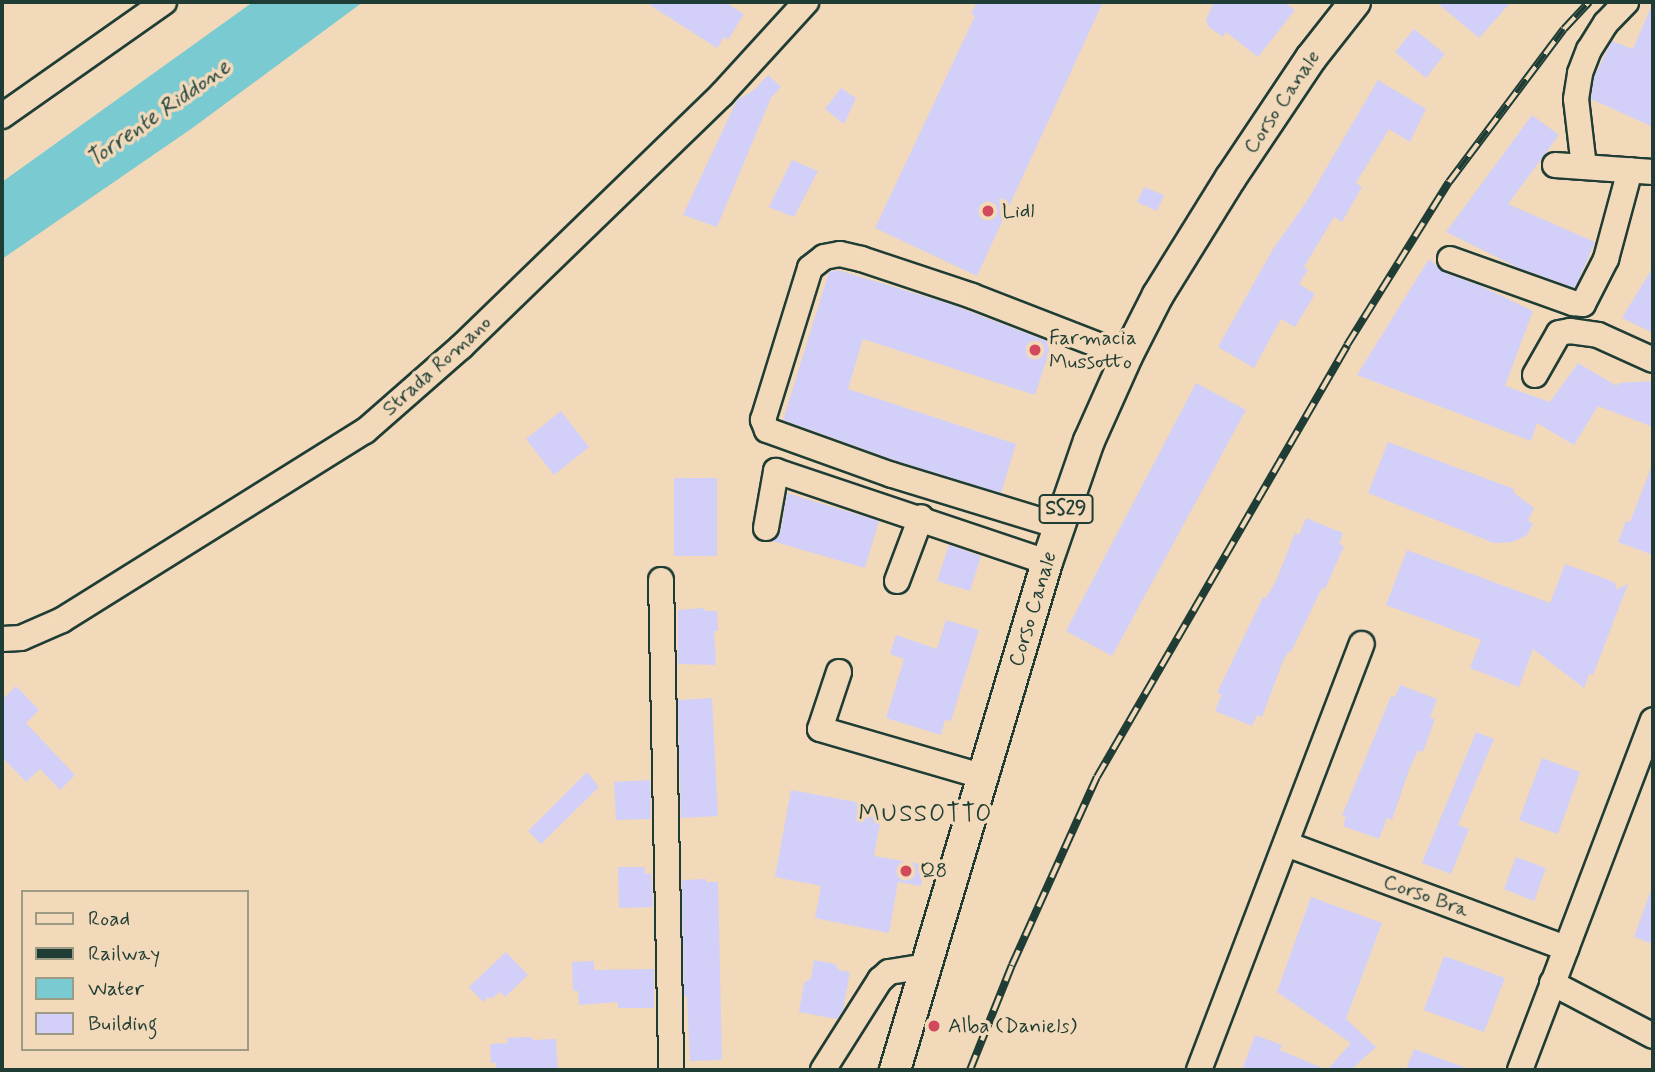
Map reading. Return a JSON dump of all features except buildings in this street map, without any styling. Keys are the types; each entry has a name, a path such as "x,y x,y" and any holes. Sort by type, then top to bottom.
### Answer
{"main road":[{"name":"Corso Canale","path":"895,1070 1047,562 1089,441 1126,356 1158,295 1230,179 1311,58 1355,2"}],"street":[{"path":"2,116 164,2"},
{"name":"Strada Romano","path":"2,639 22,638 62,620 365,431 461,347 722,94 806,2"},
{"path":"1584,167 1577,99 1580,73 1589,50 1606,23 1626,2"},
{"path":"1450,259 1573,303 1583,304 1606,259 1642,171 1555,165"},
{"path":"1059,526 892,475 767,430 764,420 810,268 824,257 840,254 861,258 972,296 1126,356"},
{"path":"1535,375 1559,333 1570,331 1598,335 1653,359"},
{"path":"766,528 776,471 921,517 1047,562"},
{"path":"897,581 921,517"},
{"path":"661,580 671,1070"},
{"path":"1199,1070 1362,644"},
{"path":"839,672 820,729 982,776"},
{"path":"1520,1070 1653,720"},
{"name":"Corso Bra","path":"1286,844 1566,948"},
{"path":"823,1070 880,981 889,972 928,966"},
{"path":"1552,983 1653,1036"}],"water":[{"name":"Torrente Riddone","path":"253,2 363,2 191,129 2,259 2,182"}],"railway":[{"path":"970,1070 1012,965 1097,777 1347,345 1449,182 1564,29 1589,2"}],"place":[{"name":"Lidl","path":"988,211"},
{"name":"Farmacia Mussotto","path":"1035,350"},
{"name":"Q8","path":"906,871"},
{"name":"Alba (Daniels)","path":"934,1026"}],"district":[{"name":"MUSSOTTO","path":"926,815"}]}
